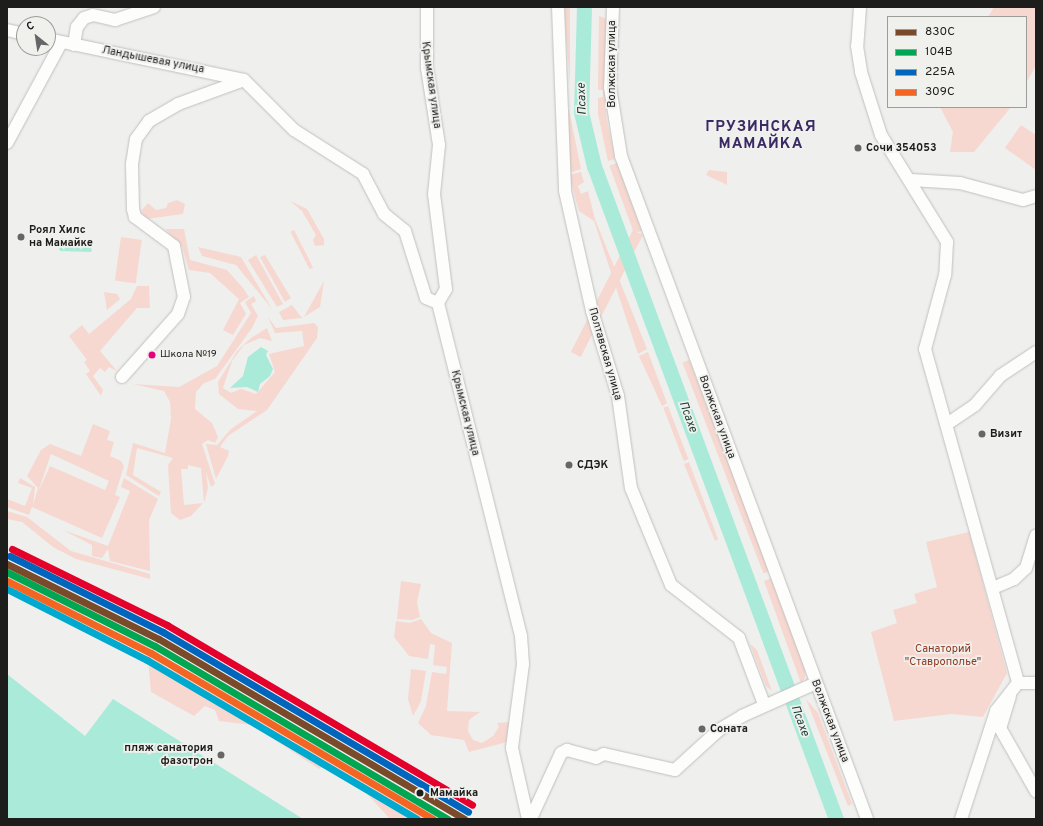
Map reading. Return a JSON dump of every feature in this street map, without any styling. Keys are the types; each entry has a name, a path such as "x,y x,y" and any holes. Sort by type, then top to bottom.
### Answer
{"street":[{"path":"74,45 77,27 84,18 93,15 115,20 154,7"},
{"name":"Крымская улица","path":"427,7 427,68 439,145 434,194 446,290 438,302 521,636 523,664 512,748 528,818 533,814 561,753 567,750 596,758 604,754 675,770 719,730 774,700"},
{"name":"Полтавская улица","path":"558,7 565,191 592,311 618,396 631,488 671,585 739,638 774,700"},
{"name":"Волжская улица","path":"613,7 610,87 621,156 867,819"},
{"path":"860,7 857,46 861,72 881,135 892,157 911,180 947,242 945,275 925,349 993,588 1018,683"},
{"name":"Ландышевая улица","path":"56,42 244,80"},
{"path":"7,143 61,43"},
{"path":"244,80 294,130 363,174 384,214 405,232 426,298 438,302"},
{"name":"Ландышевая улица","path":"122,377 178,314 184,298 174,246 135,216 133,209 132,164 136,139 149,121 178,104 244,80"},
{"path":"911,180 960,183 1023,200 1036,196"},
{"path":"947,424 975,405 1000,376 1036,352"},
{"path":"993,588 1014,579 1026,568 1036,536"},
{"path":"774,700 816,683"},
{"path":"1018,683 1036,683"},
{"path":"961,819 988,727 1018,683"},
{"path":"1010,693 1009,707 1000,728 1036,791"}],"green space":[{"path":"560,7 570,7 570,84 564,11"},
{"path":"994,7 1036,7 1036,66 1027,81 1027,16 989,16"},
{"path":"599,16 607,19 606,116 615,159 608,161 598,114 598,98 603,97 603,90 598,90"},
{"path":"941,108 1010,108 974,152 950,152 953,132"},
{"path":"569,110 581,169 569,173 564,111"},
{"path":"1021,125 1036,135 1036,170 1005,148"},
{"path":"617,163 642,231 634,233 609,166"},
{"path":"709,170 727,172 727,185 706,175"},
{"path":"581,172 584,182 578,186 581,194 588,191 595,219 647,349 638,354 594,221 579,211 569,175"},
{"path":"177,200 185,204 183,214 146,219 141,211 148,203 156,210 166,208 168,203"},
{"path":"290,201 307,209 324,239 324,245 315,246 313,240 316,235 302,211"},
{"path":"165,229 184,229 190,260 227,270 249,297 240,303 246,314 233,335 223,330 239,299 210,273 189,270 182,246"},
{"path":"294,230 313,267 310,269 290,232"},
{"path":"633,230 643,235 581,357 571,352"},
{"path":"121,237 142,240 136,283 115,281"},
{"path":"198,247 241,257 272,309 236,265 202,256"},
{"path":"256,255 283,304 277,307 248,260"},
{"path":"265,255 291,298 285,302 260,257"},
{"path":"324,281 320,307 304,317"},
{"path":"137,286 149,286 150,308 137,308 100,351 117,371 109,367 105,372 100,368 93,376 103,390 101,396 86,374 90,371 84,362 87,360 69,336 82,325 89,334 131,299"},
{"path":"104,292 117,294 120,299 107,310"},
{"path":"254,296 256,301 251,304 258,316 252,328 215,379 204,383 196,392 195,409 212,423 218,437 215,443 208,440 202,444 215,484 211,487 206,472 208,488 204,503 201,468 188,465 188,469 181,469 184,505 203,503 191,516 180,520 171,513 168,465 173,458 137,448 133,475 161,492 159,496 126,475 133,443 165,453 171,419 170,402 164,391 133,384 179,387 217,366 251,313 245,302"},
{"path":"292,305 302,318 283,320 279,312"},
{"path":"268,317 276,328 314,323 318,327 317,338 267,410 228,436 220,447 229,451 216,479 206,444 217,445 231,429 257,411 238,409 219,394 218,382 237,351 251,338 267,328 272,341 260,338 244,345 232,361 223,388 231,393 241,389 256,394 275,372 269,354 304,346 302,331 275,333"},
{"path":"648,352 667,403 662,406 639,356"},
{"path":"689,360 770,571 763,573 682,363"},
{"path":"668,406 688,459 684,461 663,408"},
{"path":"93,424 110,431 107,440 114,442 110,456 121,461 124,466 115,495 120,497 102,538 32,507 29,515 7,507 7,499 25,506 32,488 18,483 20,478 35,487 33,505 38,488 27,476 41,450 50,444 81,456","holes":["51,454 109,481 105,490 50,466 38,492"]},
{"path":"689,462 718,539 715,541 684,464"},
{"path":"124,478 158,499 149,520 150,571 110,561 108,549 102,558 92,556 92,545 63,530 108,546 130,491 121,487"},
{"path":"7,511 27,517 71,551 150,574 150,579 76,559 53,547 22,522 7,519"},
{"name":"Санаторий \"Ставрополье\"","path":"969,532 1007,673 983,717 951,714 894,721 871,632 897,623 893,610 917,603 914,594 937,587 926,542"},
{"path":"7,571 33,580 129,629 157,648 164,667 185,674 192,670 257,704 443,819 390,819 360,786 325,765 319,769 252,725 219,721 215,710 205,706 194,716 151,692 148,659 143,651 133,648 125,636 86,615 72,619 7,585"},
{"path":"771,578 805,669 805,678 801,683 764,581"},
{"path":"401,581 421,584 417,602 420,617 412,620 397,619"},
{"path":"421,619 431,633 452,643 447,711 480,712 469,720 468,731 473,740 482,743 493,736 499,727 497,723 511,722 511,741 469,752 464,740 431,735 418,723 426,706 432,672 446,674 447,667 433,665 435,645 430,644 428,659 409,656 394,637 396,621 410,623"},
{"path":"750,644 757,650 772,691 766,686"},
{"path":"411,669 426,671 421,701 413,716 408,699"},
{"path":"806,699 818,713 852,804 848,806"}],"shaded area":[{"path":"61,238 78,241 92,249 91,252 60,251 57,243"},
{"path":"261,347 268,351 266,355 273,369 270,376 260,384 258,392 247,387 230,388 243,376 248,357"},
{"path":"7,674 85,736 113,699 303,819 7,819"}],"waterway":[{"name":"Псахе","path":"584,7 581,112 594,166 836,819"}],"transit line":[{"path":"12,549 167,625 472,805"},
{"name":"225А","path":"10,556 163,632 468,812"},
{"name":"830С","path":"7,564 159,639 464,819"},
{"name":"104В","path":"7,572 155,646 448,819"},
{"name":"309С","path":"7,581 151,653 433,819"},
{"path":"7,589 147,660 417,819"}],"place":[{"name":"Сочи 354053","path":"858,148"},
{"name":"Роял Хилс на Мамайке","path":"21,237"},
{"name":"Школа №19","path":"152,355"},
{"name":"Визит","path":"982,434"},
{"name":"СДЭК","path":"569,465"},
{"name":"Соната","path":"702,729"},
{"name":"пляж санатория фазотрон","path":"221,755"},
{"name":"Мамайка","path":"420,793"}],"district":[{"name":"ГРУЗИНСКАЯ МАМАЙКА","path":"761,136"}]}
